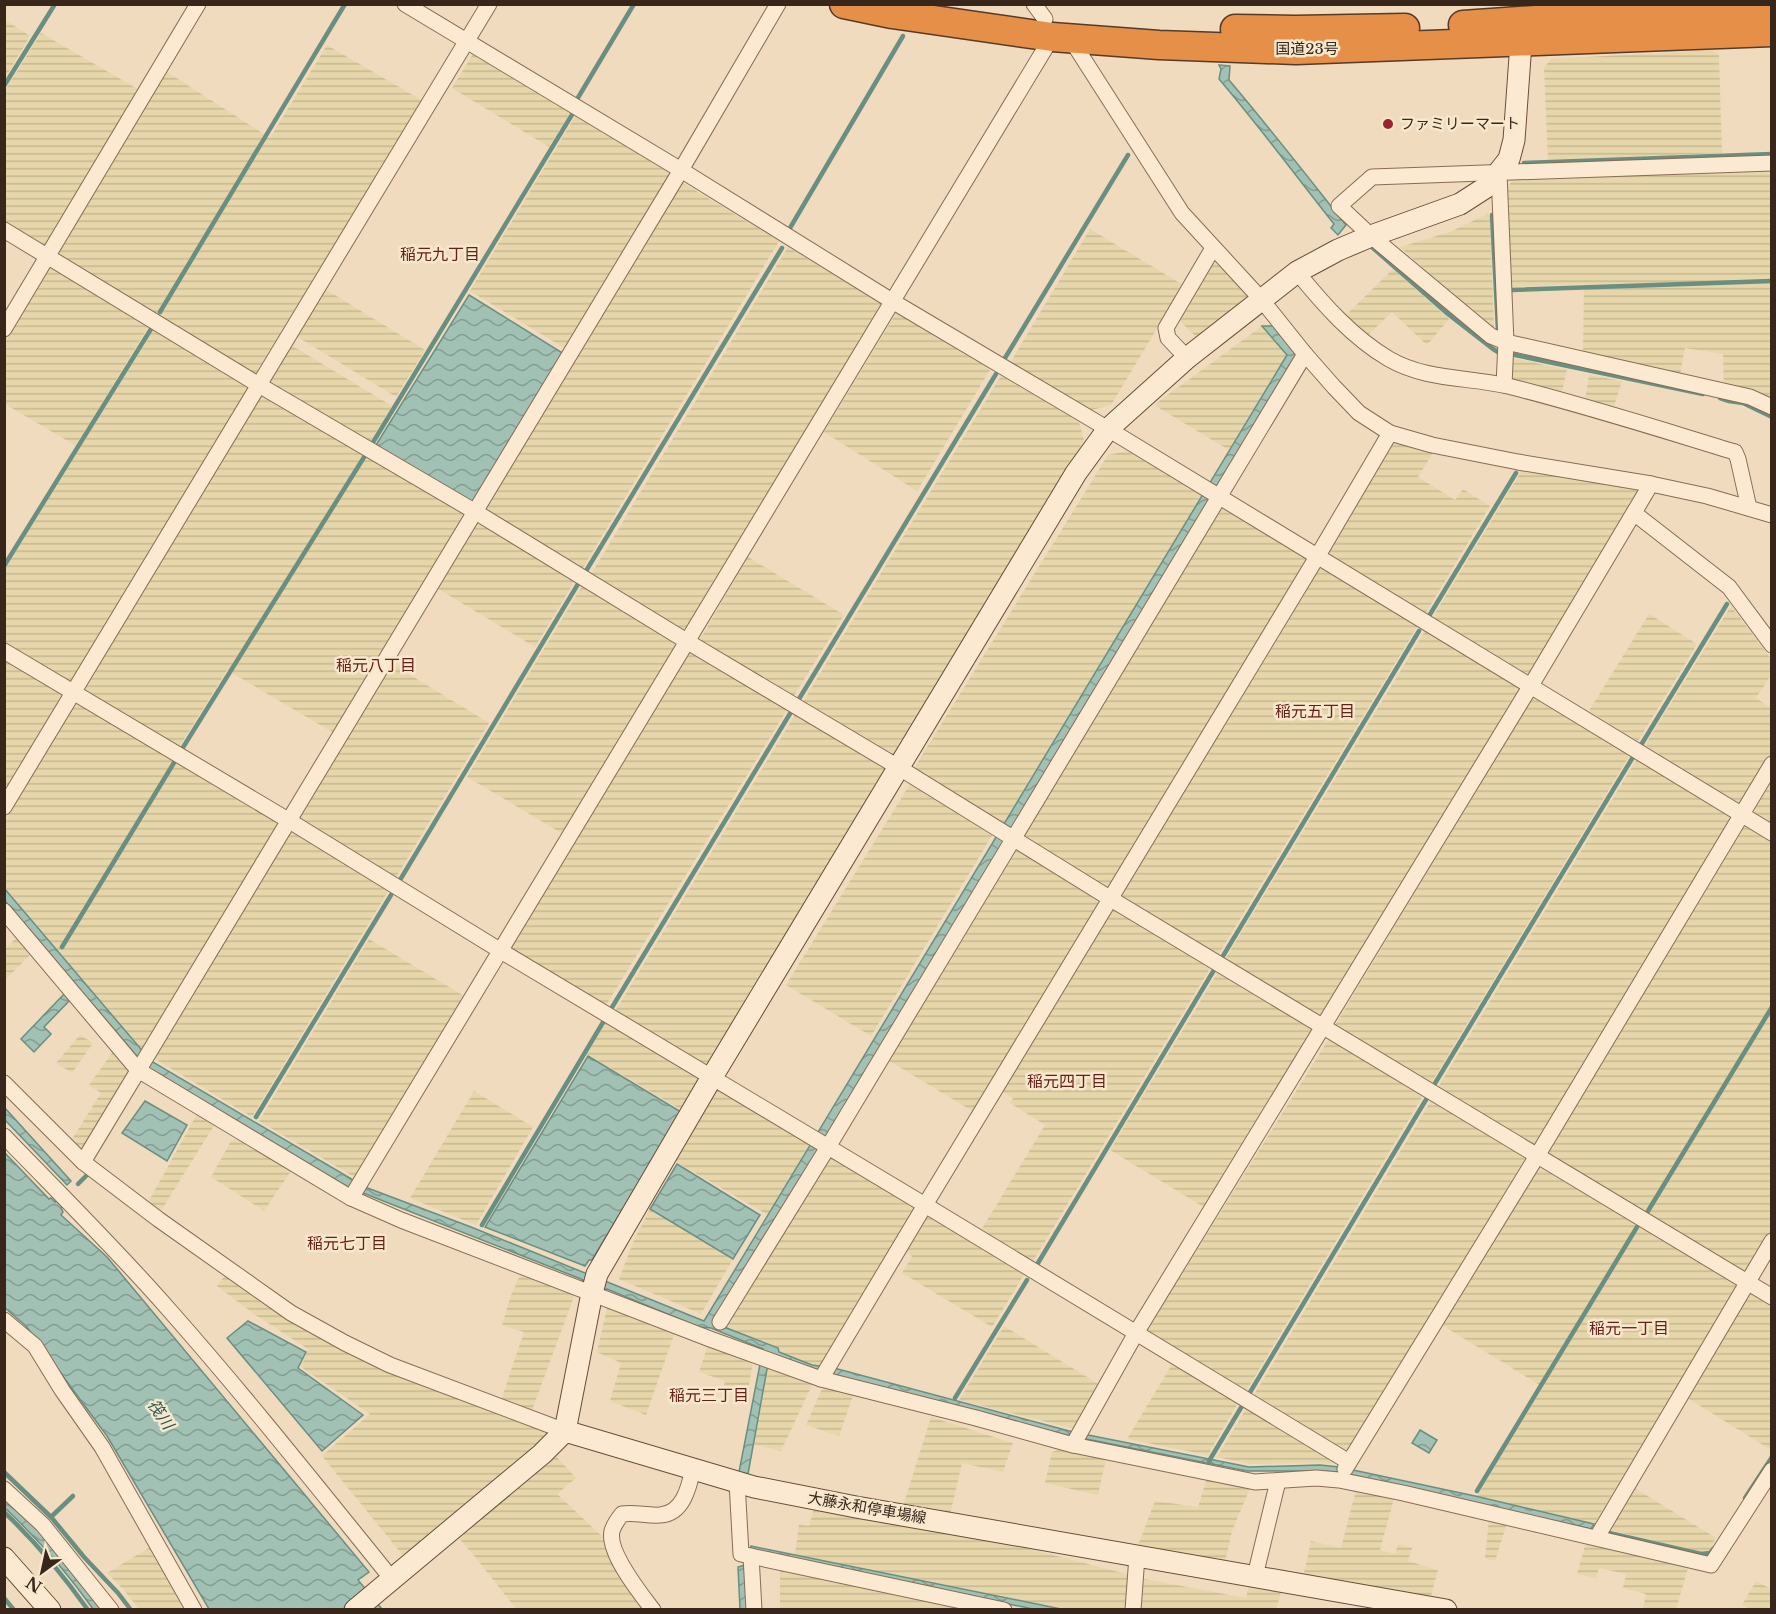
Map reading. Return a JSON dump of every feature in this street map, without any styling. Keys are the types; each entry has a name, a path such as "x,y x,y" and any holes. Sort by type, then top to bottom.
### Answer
{"highway":[{"name":"国道23号","path":"844,4 892,14 1050,25"},
{"name":"国道23号","path":"958,4 1050,25 1159,45 1296,50 1523,23 1647,12 1772,8"},
{"name":"国道23号","path":"1523,23 1772,32"}],"street":[{"path":"4,329 198,4"},
{"path":"405,4 1772,832"},
{"path":"4,807 489,4"},
{"path":"82,1162 681,170 778,4"},
{"path":"355,1610 542,1454 566,1431 594,1286 712,1077 1076,472 1108,429 1187,358 1297,272 1338,250 1371,236 1460,204 1488,186 1509,159 1514,141 1523,23"},
{"path":"355,1191 892,301 1050,25 1182,213 1261,299 1305,354 1359,412 1389,433 1432,445 1518,462 1651,484 1707,496 1772,515"},
{"path":"1772,163 1372,177 1339,206 1371,236 1491,336 1506,342 1750,397 1772,407"},
{"path":"1499,173 1506,342 1504,386"},
{"path":"4,230 259,385 474,511 1772,1297"},
{"path":"1187,358 1168,339 1166,328 1213,248"},
{"path":"1297,272 1323,303 1365,342 1389,359 1409,369 1504,386 1569,402 1734,452 1738,459 1749,508"},
{"path":"720,1322 822,1143 1212,493 1305,354"},
{"path":"825,1373 1317,557 1389,433"},
{"path":"1076,1439 1136,1333 1530,687 1651,484"},
{"path":"1634,513 1729,587 1772,645"},
{"path":"4,651 288,820 501,951 1136,1333 1344,1471 1403,1492 1711,1565 1772,1470"},
{"path":"4,911 142,1063 401,1220 594,1286 774,1363 825,1373 976,1418 1076,1439 1255,1482 1316,1478 1344,1471 1537,1156 1772,764"},
{"path":"4,1083 82,1162 291,1313 390,1365 566,1431"},
{"path":"4,1136 172,1312 392,1579"},
{"path":"1597,1537 1772,1241"},
{"path":"4,1320 35,1346 62,1390 102,1447 194,1610"},
{"name":"大藤永和停車場線","path":"566,1431 754,1487 856,1507 1446,1610"},
{"path":"653,1610 620,1562 612,1533 615,1523 622,1514 661,1515 673,1511 687,1494 693,1469"},
{"path":"1255,1576 1278,1481"},
{"path":"737,1482 741,1554 1004,1610"},
{"path":"4,1489 43,1525 111,1610"},
{"path":"751,1556 753,1610"},
{"path":"1133,1610 1137,1556"},
{"path":"4,1558 50,1610"}],"shaded area":[{"path":"5,20 30,36 5,78"},
{"path":"41,33 141,91 44,247 5,222 4,92"},
{"path":"327,45 423,101 258,373 254,374 58,256 58,252 167,72 270,138"},
{"path":"1712,50 1719,55 1722,153 1548,160 1544,68 1551,59"},
{"path":"473,54 571,111 549,147 452,88"},
{"path":"576,115 667,171 669,178 566,349 470,291"},
{"path":"1771,169 1771,400 1724,385 1723,354 1685,348 1680,375 1583,353 1584,284 1511,287 1505,190 1513,180"},
{"path":"683,183 779,241 581,571 482,511"},
{"path":"1487,214 1490,216 1494,330 1489,328 1400,247 1450,232"},
{"path":"1090,229 1183,285 1111,405 1088,411 1010,363"},
{"path":"788,247 883,305 685,631 682,632 590,576"},
{"path":"51,264 150,324 76,446 5,404 4,341"},
{"path":"1213,264 1225,265 1248,289 1247,299 1198,339 1180,321"},
{"path":"1393,269 1449,319 1427,345 1392,312 1367,336 1345,316"},
{"path":"325,289 425,350 396,397 296,336"},
{"path":"897,312 991,368 917,491 824,432"},
{"path":"1262,326 1287,355 1229,450 1154,405"},
{"path":"155,327 250,388 71,684 5,645 4,570"},
{"path":"291,345 392,406 370,442 272,385 270,379"},
{"path":"1513,358 1567,370 1561,395 1512,380"},
{"path":"1002,374 1079,422 1084,441 895,756 888,757 801,705"},
{"path":"1589,375 1622,381 1613,409 1585,400"},
{"path":"264,394 465,511 465,518 334,733 227,670 178,749 85,693 84,688 261,395"},
{"path":"1399,441 1434,451 1418,477 1455,500 1463,489 1490,506 1424,616 1329,557 1327,551 1390,446"},
{"path":"1127,451 1203,495 1002,825 913,770 1108,455"},
{"path":"1522,470 1636,487 1638,493 1530,674 1521,675 1431,620"},
{"path":"1221,505 1308,558 1308,563 1111,890 1106,890 1019,836"},
{"path":"480,521 576,579 535,647 435,587 473,524"},
{"path":"748,557 844,615 792,699 698,643"},
{"path":"1325,567 1419,624 1217,957 1122,900 1121,895 1319,569"},
{"path":"583,584 676,640 678,647 563,834 467,777"},
{"path":"1731,606 1772,660 1771,675 1756,698 1771,708 1771,752 1740,804 1645,745"},
{"path":"1649,614 1697,644 1638,741 1589,711"},
{"path":"1426,629 1518,685 1519,694 1324,1017 1317,1017 1224,961"},
{"path":"689,648 788,708 605,1007 509,949"},
{"path":"5,656 65,695 5,794"},
{"path":"389,662 489,723 395,879 297,819"},
{"path":"1538,697 1631,753 1430,1085 1334,1027 1532,698"},
{"path":"75,702 278,822 278,826 141,1050 5,888 5,820"},
{"path":"796,713 885,767 885,772 708,1066 614,1013"},
{"path":"1638,757 1731,814 1732,819 1537,1146 1532,1147 1437,1089"},
{"path":"1771,776 1771,826 1752,814 1751,810"},
{"path":"910,784 993,834 871,1036 786,985"},
{"path":"1748,824 1771,839 1771,1232 1747,1272 1743,1273 1546,1153 1745,825"},
{"path":"293,829 390,888 252,1117 155,1059 155,1054 288,830"},
{"path":"1013,845 1103,900 974,1112 886,1059"},
{"path":"1112,907 1212,965 1032,1263 980,1232 1045,1125 1010,1103 1013,1098 1002,1091"},
{"path":"16,938 31,954 5,980 5,949"},
{"path":"369,939 464,996 356,1178 259,1121"},
{"path":"1220,969 1315,1027 1207,1209 1110,1150"},
{"path":"607,1020 705,1079 685,1112 587,1054"},
{"path":"80,1035 93,1043 72,1073 56,1063"},
{"path":"1330,1037 1424,1094 1245,1393 1147,1333 1147,1330"},
{"path":"112,1053 119,1053 132,1068 84,1150 79,1153 69,1144 101,1093 89,1085"},
{"path":"722,1089 812,1144 768,1215 673,1160 715,1092"},
{"path":"474,1091 533,1127 476,1225 410,1198"},
{"path":"1432,1099 1527,1156 1528,1161 1348,1455 1252,1398"},
{"path":"197,1114 215,1124 159,1214 146,1206"},
{"path":"242,1138 293,1168 264,1211 211,1177 231,1141"},
{"path":"830,1152 914,1203 915,1210 822,1366 812,1365 779,1352 778,1348 724,1327"},
{"path":"1539,1165 1737,1281 1737,1287 1594,1524 1477,1496 1543,1387 1440,1324"},
{"path":"650,1209 733,1259 701,1314 619,1279 634,1240"},
{"path":"929,1214 1025,1273 992,1327 902,1273 912,1256 905,1251 925,1216"},
{"path":"522,1271 576,1291 531,1413 501,1400 524,1332 502,1325 511,1295"},
{"path":"226,1274 292,1320 546,1431 548,1439 405,1558 322,1456 370,1414 301,1367 308,1349 254,1314 217,1286"},
{"path":"1753,1291 1771,1302 1771,1450 1686,1397 1748,1293"},
{"path":"608,1304 676,1329 646,1415 610,1401 621,1363 597,1352"},
{"path":"1004,1326 1100,1385 1075,1429 959,1400"},
{"path":"708,1345 753,1361 747,1395 724,1387 725,1381 699,1372"},
{"path":"1174,1361 1239,1401 1208,1455 1127,1439"},
{"path":"767,1367 814,1381 781,1451 753,1444"},
{"path":"827,1386 854,1393 839,1436 806,1425 822,1389"},
{"path":"1247,1407 1340,1464 1250,1464 1217,1457"},
{"path":"931,1417 1013,1443 1003,1472 962,1463 950,1515 903,1506"},
{"path":"1058,1450 1106,1459 1098,1495 1045,1483 1052,1452"},
{"path":"556,1456 576,1478 557,1494 606,1540 647,1609 516,1609 457,1536"},
{"path":"1207,1478 1251,1486 1232,1531 1225,1563 1137,1548 1155,1501 1198,1507"},
{"path":"1357,1486 1395,1495 1380,1550 1395,1554 1398,1544 1412,1548 1408,1561 1438,1570 1430,1600 1303,1577 1311,1541 1341,1548"},
{"path":"1633,1487 1716,1538 1708,1552 1606,1529"},
{"path":"814,1509 1010,1544 1131,1575 1127,1609 1061,1609 795,1555 799,1524 809,1526"},
{"path":"1489,1519 1507,1523 1495,1561 1485,1558"},
{"path":"1586,1542 1689,1565 1676,1609 1643,1609 1646,1594 1623,1588 1626,1574 1599,1568 1596,1578 1577,1574"},
{"path":"152,1546 189,1609 139,1609 107,1573"},
{"path":"780,1569 980,1609 780,1609"},
{"path":"1139,1578 1246,1598 1249,1583 1282,1589 1276,1609 1137,1610"},
{"path":"1756,1581 1771,1589 1771,1609 1750,1609 1742,1605"}],"water":[{"path":"1219,65 1230,66 1229,80 1346,225 1338,235 1331,228 1334,224 1219,79 1221,69"},
{"path":"469,295 564,354 472,504 376,445"},
{"path":"1262,326 1273,326 1297,356 724,1327 778,1348 779,1352 812,1365 834,1368 1073,1432 1249,1467 1320,1465 1339,1467 1594,1524 1591,1529 1338,1472 1247,1471 1066,1435 833,1375 782,1358 769,1358 748,1474 739,1472 763,1349 711,1328 699,1327 607,1289 593,1288 581,1279 348,1187 146,1067 5,901 4,888 151,1061 365,1187 704,1321 1287,355"},
{"path":"64,994 70,1000 44,1027 51,1034 34,1052 21,1039"},
{"path":"588,1056 681,1112 592,1260 589,1260 585,1266 485,1227"},
{"path":"145,1101 187,1125 167,1161 122,1133"},
{"path":"5,1108 71,1181 67,1185 5,1120"},
{"name":"筏川","path":"4,1152 49,1199 55,1202 57,1199 62,1206 61,1215 107,1257 369,1572 358,1580 382,1609 209,1609 107,1436 26,1326 5,1308"},
{"path":"677,1164 760,1215 733,1259 650,1209"},
{"path":"248,1321 306,1352 298,1368 363,1415 322,1451 227,1338"},
{"path":"1420,1430 1437,1440 1429,1453 1412,1443"},
{"path":"4,1498 38,1529 103,1609 93,1609 52,1556 5,1508"},
{"path":"751,1546 1061,1609 1033,1609 755,1552 750,1549"},
{"path":"745,1565 747,1609 740,1609 738,1567"}],"waterway":[{"path":"4,86 55,4"},
{"path":"160,312 345,4"},
{"path":"576,101 634,4"},
{"path":"790,228 903,36"},
{"path":"372,444 573,113"},
{"path":"1524,163 1772,154"},
{"path":"1005,358 1128,155"},
{"path":"1492,215 1498,330"},
{"path":"586,571 782,248"},
{"path":"1373,248 1448,314 1498,352"},
{"path":"1511,290 1772,281"},
{"path":"4,566 151,329"},
{"path":"1515,355 1703,394"},
{"path":"799,699 996,374"},
{"path":"1720,398 1743,403 1772,417"},
{"path":"182,749 366,454"},
{"path":"1429,616 1516,473"},
{"path":"400,880 578,584"},
{"path":"1641,745 1727,604"},
{"path":"1223,956 1419,631"},
{"path":"611,1009 791,712"},
{"path":"1434,1085 1633,757"},
{"path":"62,947 175,761"},
{"path":"256,1117 391,895"},
{"path":"1038,1263 1214,970"},
{"path":"1648,1211 1772,1007"},
{"path":"482,1225 605,1019"},
{"path":"1249,1394 1427,1098"},
{"path":"78,1184 86,1176"},
{"path":"1477,1491 1637,1227"},
{"path":"955,1398 1027,1280"},
{"path":"1209,1461 1242,1406"},
{"path":"1745,1498 1772,1457"},
{"path":"4,1472 51,1517 131,1610"},
{"path":"51,1517 73,1496"},
{"path":"4,1512 49,1559 88,1610"},
{"path":"1609,1533 1701,1554 1710,1553 1713,1549"},
{"path":"4,1598 14,1610"}],"place":[{"name":"ファミリーマート","path":"1388,124"}],"district":[{"name":"稲元九丁目","path":"440,254"},
{"name":"稲元八丁目","path":"376,665"},
{"name":"稲元五丁目","path":"1315,711"},
{"name":"稲元四丁目","path":"1067,1081"},
{"name":"稲元七丁目","path":"347,1243"},
{"name":"稲元一丁目","path":"1629,1328"},
{"name":"稲元三丁目","path":"709,1395"}]}
